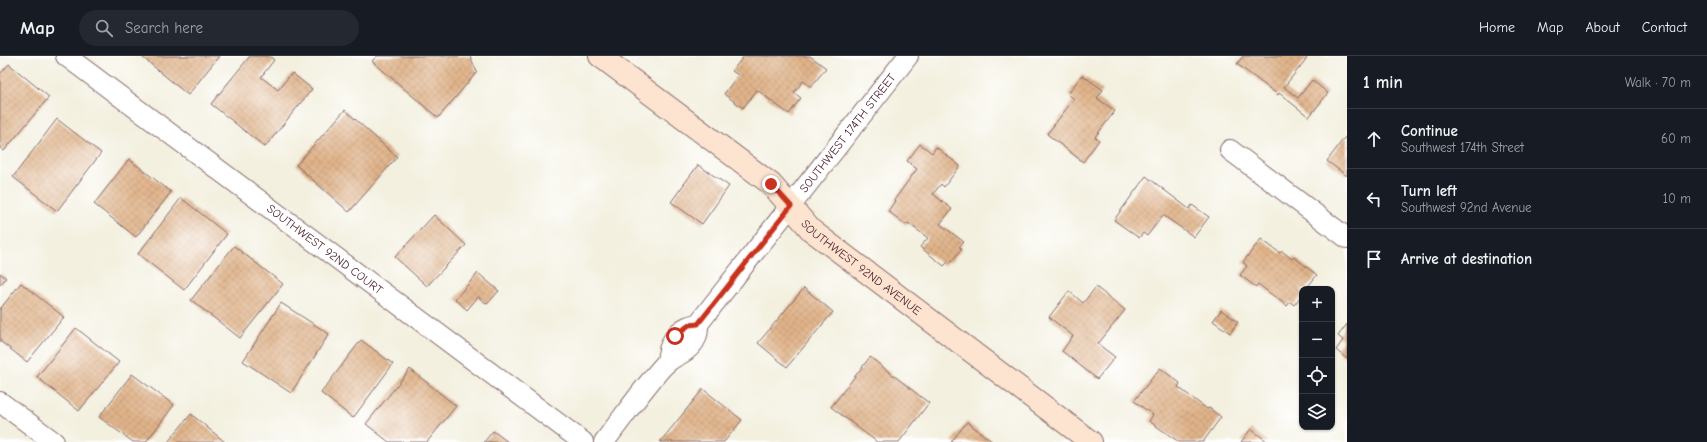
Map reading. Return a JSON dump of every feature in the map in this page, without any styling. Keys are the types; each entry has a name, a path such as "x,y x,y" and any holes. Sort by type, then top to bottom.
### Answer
{"street":[{"name":"SOUTHWEST 92ND COURT","path":"66,56 583,442"},
{"name":"SOUTHWEST 92ND AVENUE","path":"600,56 771,184 812,230 1091,442"},
{"name":"SOUTHWEST 174TH STREET","path":"604,442 667,363 689,348 698,333 698,324 908,56"},
{"path":"1230,150 1347,238"},
{"path":"0,402 54,442"}],"building":[{"path":"141,56 219,56 188,95"},
{"path":"250,56 269,56 274,60 261,77 278,90 292,73 312,89 265,147 211,104"},
{"path":"377,56 470,56 477,72 438,118 372,61"},
{"path":"744,56 810,56 826,68 811,87 803,81 794,93 801,98 789,114 757,90 743,108 724,94 738,75 732,71"},
{"path":"1243,56 1304,56 1307,58 1284,87 1298,98 1312,80 1328,93 1309,117 1279,93 1278,95 1237,64"},
{"path":"9,64 49,97 4,151 0,148 0,74"},
{"path":"1082,75 1103,90 1097,98 1115,111 1095,137 1099,140 1083,162 1047,134 1074,99 1068,94"},
{"path":"345,110 397,157 349,212 296,165"},
{"path":"57,119 101,153 57,211 13,177"},
{"path":"1345,137 1347,138 1347,176 1327,161"},
{"path":"920,144 932,153 936,147 960,166 944,187 941,184 933,194 952,209 940,224 964,242 959,247 962,249 951,262 949,261 944,266 920,247 928,238 908,223 906,225 888,211 895,201 894,200 917,169 907,161"},
{"path":"129,159 171,192 136,237 94,204"},
{"path":"698,165 729,186 702,224 671,202"},
{"path":"1146,176 1189,209 1192,205 1209,217 1194,237 1163,215 1147,236 1143,233 1139,238 1114,220"},
{"path":"181,198 227,234 184,290 138,254"},
{"path":"434,215 466,245 427,286 395,257"},
{"path":"1261,239 1280,253 1282,251 1292,259 1294,257 1317,275 1308,286 1299,286 1299,299 1294,305 1290,302 1287,306 1258,284 1256,287 1240,275 1247,266 1243,262"},
{"path":"234,246 283,284 240,338 191,300"},
{"path":"0,273 6,278 0,285"},
{"path":"478,273 499,291 487,304 478,297 467,310 455,299"},
{"path":"21,283 64,317 27,362 0,341 0,309"},
{"path":"1096,287 1125,310 1098,344 1115,357 1097,379 1062,351 1073,336 1049,317 1069,291 1083,303"},
{"path":"804,288 833,312 787,367 758,343"},
{"path":"281,303 329,334 291,393 243,361"},
{"path":"1221,310 1238,322 1230,333 1213,321"},
{"path":"1347,324 1347,359 1336,350 1343,340 1338,336"},
{"path":"76,328 119,362 79,411 37,377"},
{"path":"361,340 393,364 353,418 321,393"},
{"path":"870,357 929,403 899,442 877,442 831,407"},
{"path":"1160,368 1180,383 1178,387 1207,409 1209,408 1221,417 1203,442 1179,442 1149,421 1153,415 1134,401"},
{"path":"410,369 456,406 427,442 389,442 366,424"},
{"path":"132,374 174,405 146,442 133,442 99,417"},
{"path":"703,389 742,420 724,442 660,442"},
{"path":"191,414 225,442 168,442"},
{"path":"967,422 993,442 951,442"},
{"path":"1251,429 1268,442 1241,442"},
{"path":"493,431 508,442 484,442"}],"route":[{"path":"675,336 689,325 698,324 791,206 771,184"}]}
